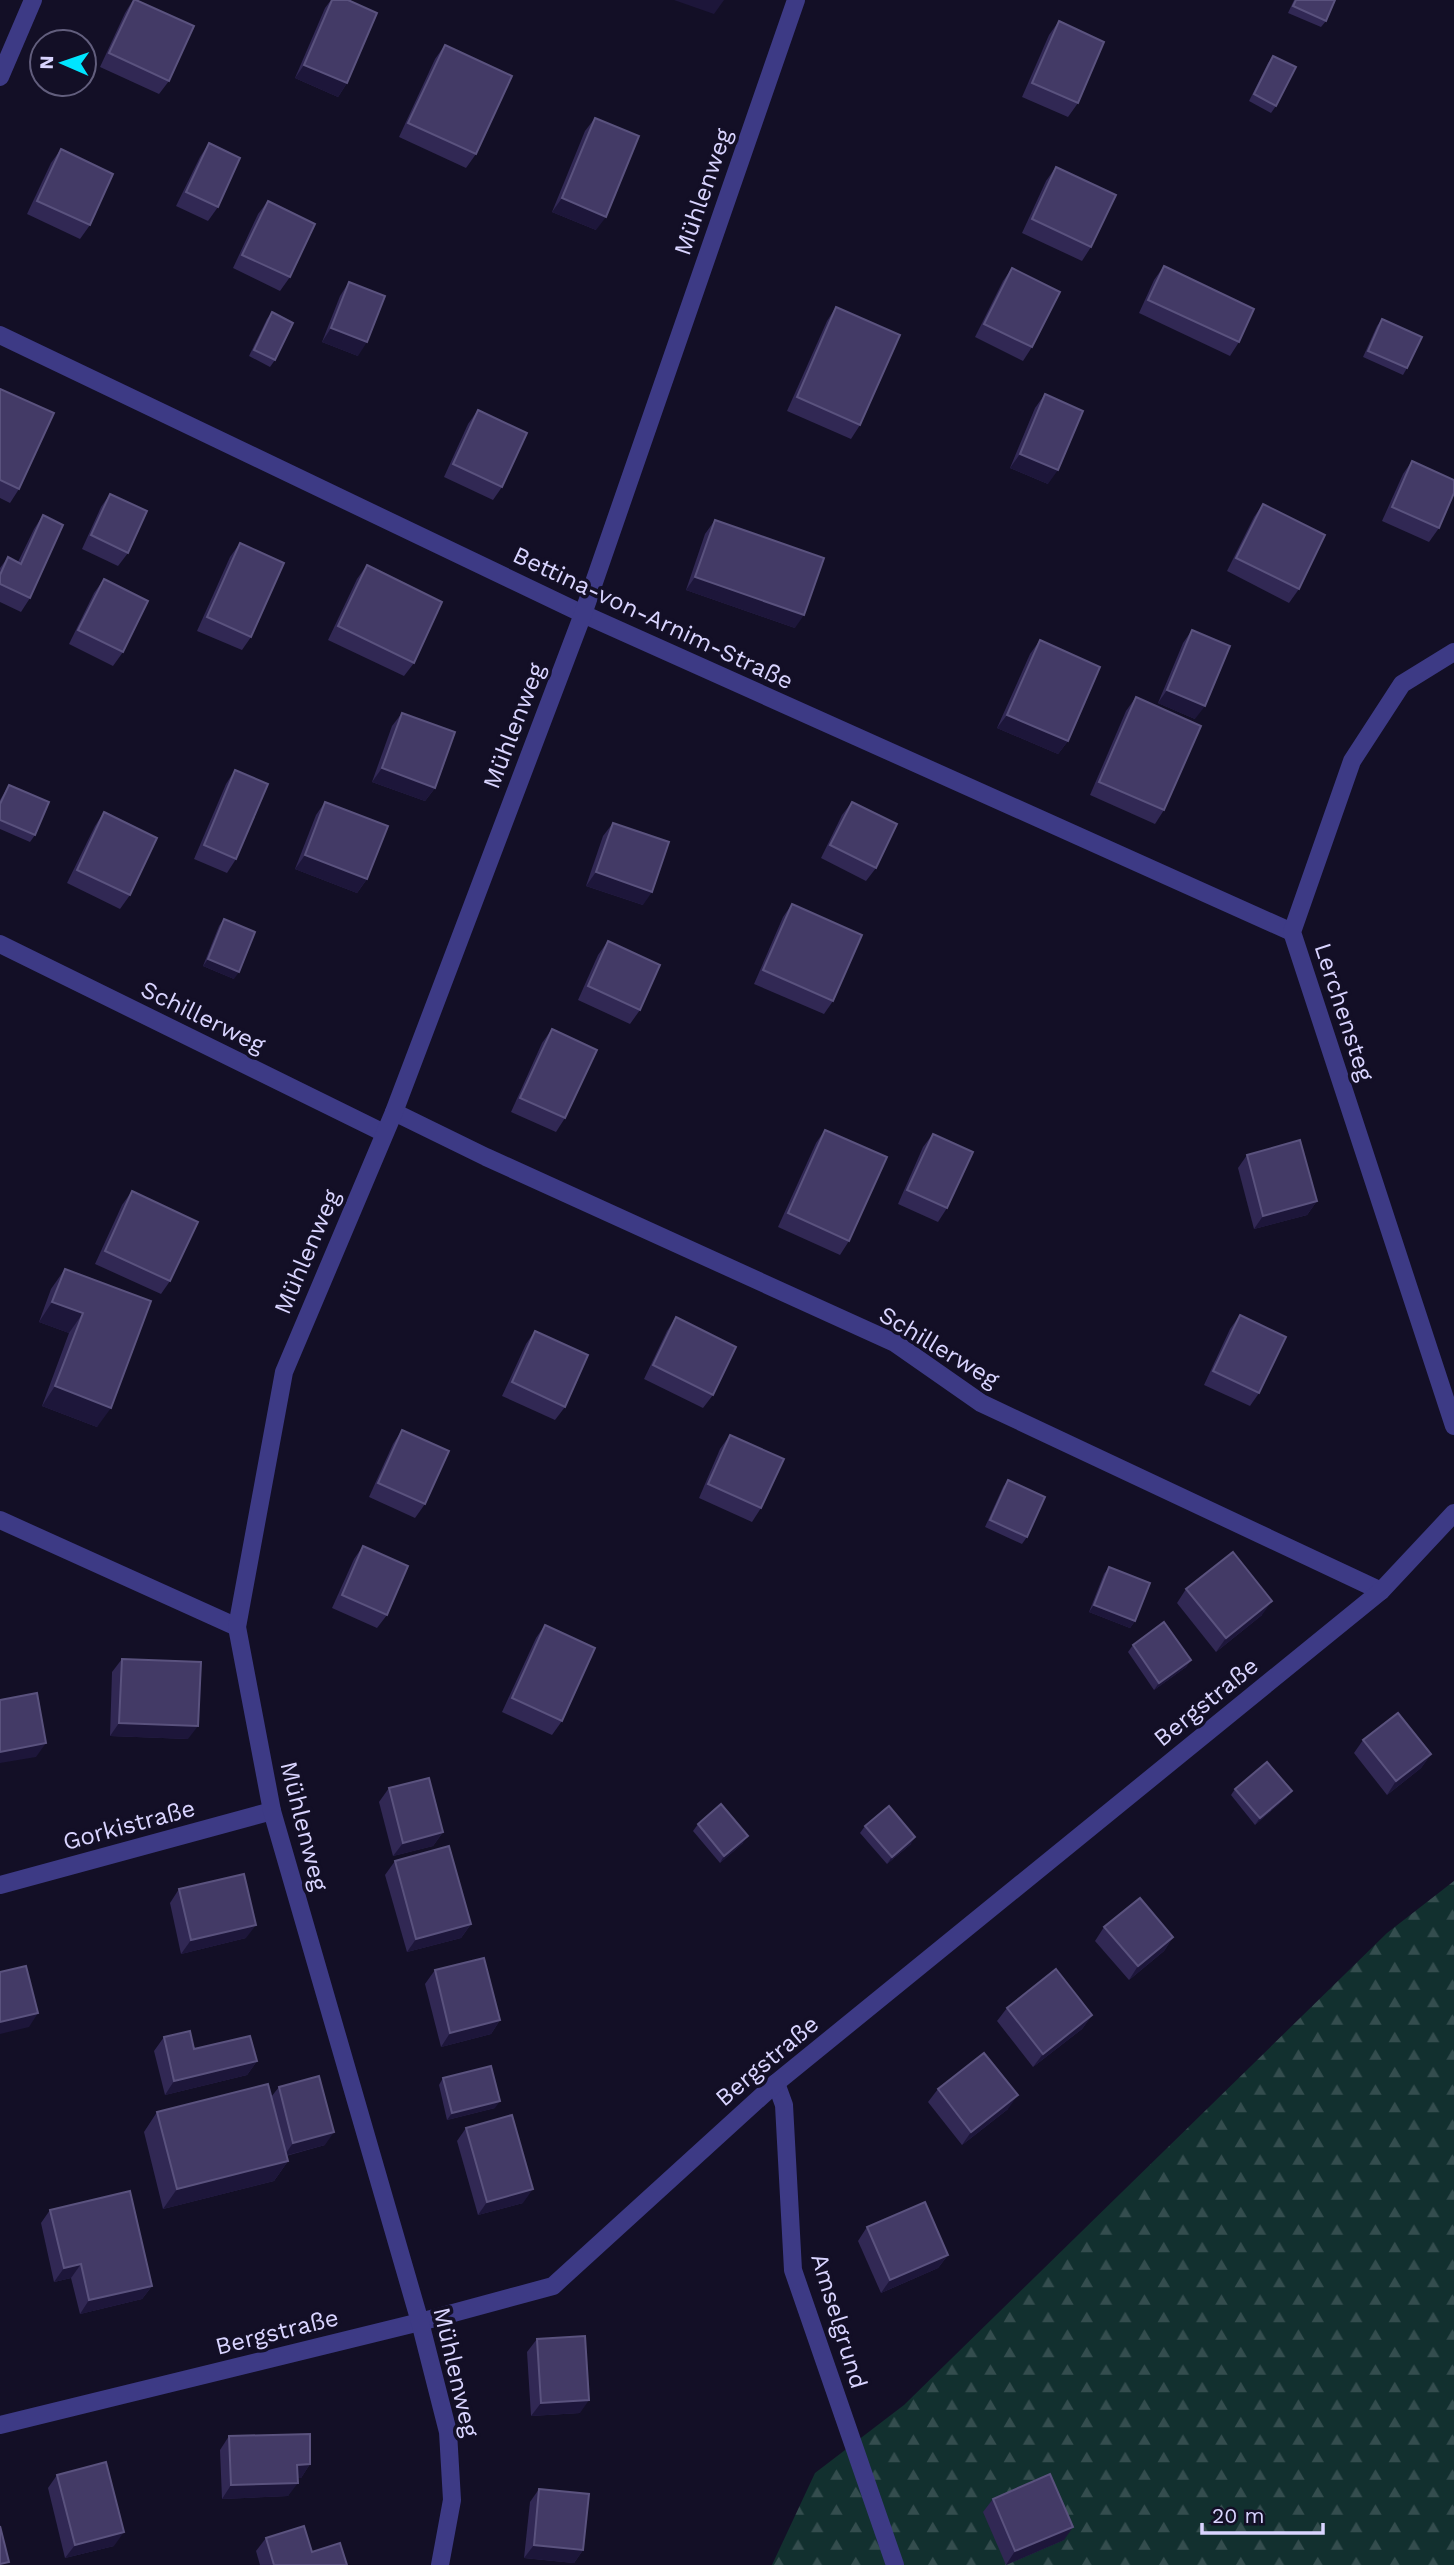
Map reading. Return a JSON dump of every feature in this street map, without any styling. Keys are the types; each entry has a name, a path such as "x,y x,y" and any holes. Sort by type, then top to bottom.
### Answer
{"street":[{"path":"0,78 33,0"},
{"name":"Mühlenweg","path":"440,2565 452,2500 448,2432 420,2322 272,1811 237,1627 284,1372 394,1112 583,614 796,0"},
{"name":"Bettina-von-Arnim-Straße","path":"0,335 583,614 1292,932"},
{"name":"Lerchensteg","path":"1454,652 1402,684 1352,761 1292,932 1454,1426"},
{"name":"Schillerweg","path":"0,944 384,1133"},
{"name":"Schillerweg","path":"394,1112 486,1157 895,1343 981,1403 1381,1591"},
{"name":"Bergstraße","path":"0,2425 420,2322 553,2286 776,2083 1381,1591 1454,1513"},
{"path":"0,1520 237,1627"},
{"name":"Gorkistraße","path":"0,1885 272,1811"},
{"name":"Amselgrund","path":"776,2083 784,2105 793,2270 895,2565"}],"green space":[{"path":"1454,1881 1454,2565 772,2565 815,2473 904,2405 1387,1933"}],"building":[{"path":"134,0 194,26 169,81 109,53"},
{"path":"332,0 348,0 377,13 347,83 304,65"},
{"path":"1296,0 1335,0 1326,21 1293,6"},
{"path":"1059,21 1104,42 1078,103 1032,83"},
{"path":"445,45 512,76 476,154 408,123"},
{"path":"1273,56 1296,67 1276,106 1254,94"},
{"path":"595,118 639,136 606,217 562,198"},
{"path":"209,143 240,158 218,207 186,192"},
{"path":"61,149 113,174 90,225 37,201"},
{"path":"1056,167 1116,195 1091,247 1032,219"},
{"path":"268,201 315,224 290,277 242,255"},
{"path":"1164,266 1254,309 1239,342 1148,300"},
{"path":"1012,268 1060,292 1032,347 984,324"},
{"path":"349,282 385,296 367,342 331,328"},
{"path":"836,307 900,335 860,425 797,397"},
{"path":"272,312 293,323 275,360 254,350"},
{"path":"1382,319 1422,337 1407,368 1368,351"},
{"path":"0,389 54,413 19,489 0,480"},
{"path":"1045,394 1083,411 1058,470 1020,454"},
{"path":"478,410 527,433 502,487 453,464"},
{"path":"1412,461 1454,480 1454,493 1439,528 1392,507"},
{"path":"110,494 147,511 128,553 91,535"},
{"path":"1263,504 1325,535 1299,589 1236,558"},
{"path":"43,515 63,525 30,598 0,584 0,575 8,557 21,564"},
{"path":"715,520 824,558 804,615 695,577"},
{"path":"240,543 284,563 251,637 207,617"},
{"path":"367,565 442,602 414,663 338,626"},
{"path":"104,579 148,601 123,652 78,630"},
{"path":"1192,630 1230,646 1205,706 1167,690"},
{"path":"1040,640 1100,667 1068,741 1007,715"},
{"path":"1136,697 1201,726 1164,810 1099,782"},
{"path":"402,713 455,732 435,788 382,768"},
{"path":"235,770 268,784 236,859 204,845"},
{"path":"9,785 49,802 35,835 0,820 0,804"},
{"path":"325,802 388,826 367,879 305,855"},
{"path":"852,802 897,824 876,868 830,845"},
{"path":"104,812 157,838 130,895 77,870"},
{"path":"613,823 669,842 652,892 596,872"},
{"path":"792,904 862,935 833,1001 763,970"},
{"path":"224,919 255,932 239,972 208,959"},
{"path":"608,941 660,965 640,1010 588,986"},
{"path":"552,1029 597,1050 565,1118 520,1098"},
{"path":"825,1130 887,1157 849,1241 788,1213"},
{"path":"933,1134 973,1152 947,1208 907,1190"},
{"path":"1300,1140 1317,1201 1263,1216 1247,1155"},
{"path":"132,1191 198,1222 170,1281 105,1251"},
{"path":"65,1269 151,1301 111,1408 55,1386 83,1313 52,1302"},
{"path":"1240,1315 1286,1337 1259,1393 1213,1371"},
{"path":"676,1317 736,1347 713,1395 653,1365"},
{"path":"535,1331 588,1355 565,1407 512,1382"},
{"path":"402,1430 449,1451 425,1504 378,1483"},
{"path":"730,1435 784,1459 761,1508 708,1484"},
{"path":"1008,1480 1045,1497 1027,1537 990,1520"},
{"path":"363,1546 408,1566 387,1615 342,1595"},
{"path":"1233,1552 1272,1601 1226,1638 1186,1589"},
{"path":"1109,1567 1150,1583 1135,1621 1094,1605"},
{"path":"1164,1622 1191,1660 1159,1683 1133,1645"},
{"path":"545,1625 595,1648 562,1721 512,1698"},
{"path":"122,1659 201,1662 198,1726 119,1723"},
{"path":"37,1693 46,1743 0,1752 0,1700"},
{"path":"1398,1713 1431,1754 1396,1781 1363,1740"},
{"path":"1267,1762 1292,1791 1260,1818 1235,1789"},
{"path":"429,1778 443,1832 403,1843 389,1788"},
{"path":"721,1804 748,1836 724,1856 698,1824"},
{"path":"889,1806 915,1837 892,1857 865,1826"},
{"path":"449,1846 471,1924 416,1939 395,1861"},
{"path":"244,1874 256,1925 191,1940 179,1889"},
{"path":"1140,1898 1173,1937 1138,1966 1104,1927"},
{"path":"484,1958 500,2020 450,2033 435,1970"},
{"path":"26,1966 38,2013 0,2022 0,1972"},
{"path":"1056,1969 1092,2015 1043,2054 1007,2008"},
{"path":"190,2031 194,2049 250,2036 257,2061 174,2081 164,2037"},
{"path":"984,2053 1018,2095 971,2132 938,2089"},
{"path":"491,2066 500,2101 452,2113 443,2078"},
{"path":"319,2076 334,2132 293,2143 279,2087"},
{"path":"268,2084 288,2161 177,2189 157,2112"},
{"path":"512,2115 533,2189 487,2202 466,2128"},
{"path":"130,2191 152,2286 89,2300 81,2264 64,2268 50,2210"},
{"path":"925,2202 948,2255 890,2280 867,2227"},
{"path":"585,2336 589,2400 541,2403 537,2339"},
{"path":"310,2434 310,2464 297,2465 298,2483 231,2485 229,2436"},
{"path":"106,2462 124,2532 75,2545 57,2475"},
{"path":"1050,2474 1073,2527 1015,2551 993,2499"},
{"path":"539,2489 589,2494 583,2550 534,2545"},
{"path":"0,2526 9,2562 0,2564"},
{"path":"304,2526 312,2552 340,2543 347,2565 274,2565 266,2538"}]}
